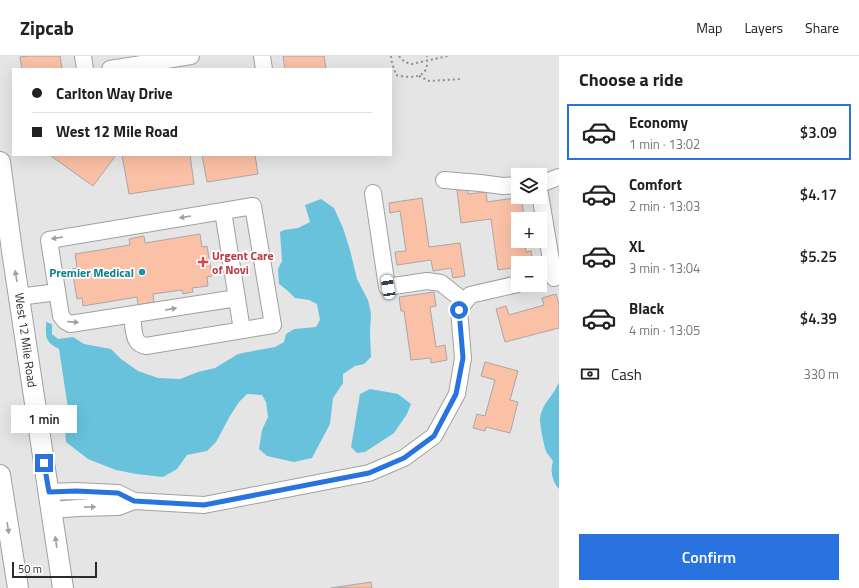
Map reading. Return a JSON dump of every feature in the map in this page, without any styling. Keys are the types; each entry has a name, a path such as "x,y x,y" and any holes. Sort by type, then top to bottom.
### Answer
{"main road":[{"name":"West 12 Mile Road","path":"0,162 6,247 19,297 50,501 59,584"},
{"path":"0,475 19,585"}],"street":[{"path":"83,56 85,68"},
{"path":"116,68 191,56"},
{"path":"262,56 264,68"},
{"path":"547,181 559,177"},
{"path":"444,180 511,186"},
{"path":"373,193 388,287 428,281 441,283 465,302"},
{"path":"541,204 551,278"},
{"path":"132,315 137,342 146,346 273,325 254,206 49,240 61,316 70,324 237,298"},
{"path":"223,211 242,330"},
{"path":"50,501 78,508 118,507 134,501 204,505 369,473 404,458 434,436 456,394 463,358 459,310 470,295 511,286"},
{"path":"19,297 57,292"}],"path":[{"path":"391,56 396,75 419,76 429,81 461,79"},
{"path":"400,56 403,61 412,64 448,56"},
{"path":"419,76 424,72 427,56"}],"water":[{"path":"321,199 334,208 343,228 357,279 368,300 371,313 371,357 364,364 355,366 343,374 343,383 333,398 330,424 312,458 294,462 267,456 259,449 262,430 268,417 266,402 262,395 247,394 239,402 216,442 207,451 187,455 177,469 163,477 116,470 88,459 66,442 64,417 68,408 59,349 48,341 46,322 52,324 52,334 58,339 73,337 84,344 111,349 121,359 138,371 158,378 180,379 198,372 215,368 238,354 275,347 284,342 286,334 294,329 316,327 320,320 317,304 309,300 295,298 279,284 278,269 282,261 280,232 298,228 310,222 305,205"},
{"path":"559,382 559,489 552,476 553,461 546,450 542,436 540,419 544,406"},
{"path":"370,389 398,394 411,404 407,414 394,433 365,452 357,453 351,447 360,394"}],"building":[{"path":"60,56 62,68 22,68 20,57"},
{"path":"283,56 324,56 326,68 285,68"},
{"path":"51,156 115,156 93,186"},
{"path":"122,156 190,156 194,184 129,194"},
{"path":"202,156 255,156 258,174 207,182"},
{"path":"467,188 468,194 486,192 487,202 511,198 511,204 522,204 524,212 511,212 511,248 525,248 526,252 531,251 532,256 511,256 511,268 498,270 491,219 461,223 457,190"},
{"path":"422,198 429,247 460,243 465,276 453,278 451,268 433,271 431,260 397,265 395,252 406,251 400,211 390,213 389,203"},
{"name":"Premier Medical","path":"200,234 202,247 207,246 212,276 207,277 208,286 192,288 193,292 183,294 182,290 153,294 154,302 138,305 137,297 83,306 82,298 77,299 72,269 77,268 75,254 130,245 129,239 144,236 145,243"},
{"path":"434,292 436,306 430,307 436,347 445,345 447,360 431,363 431,358 411,360 404,311 401,311 399,297"},
{"path":"556,294 559,304 559,328 505,342 496,309 506,306 509,315 544,305 542,298"},
{"path":"485,362 518,371 510,400 518,402 510,433 486,427 485,431 473,428 477,414 485,416 495,380 481,376"},
{"path":"371,582 372,588 331,588"}],"place":[{"name":"Urgent Care of Novi","path":"203,262"},
{"name":"Premier Medical","path":"142,272"}],"route":[{"path":"44,463 49,492 76,491 118,493 134,501 204,505 369,473 404,458 434,436 456,394 463,358 459,310"}]}
